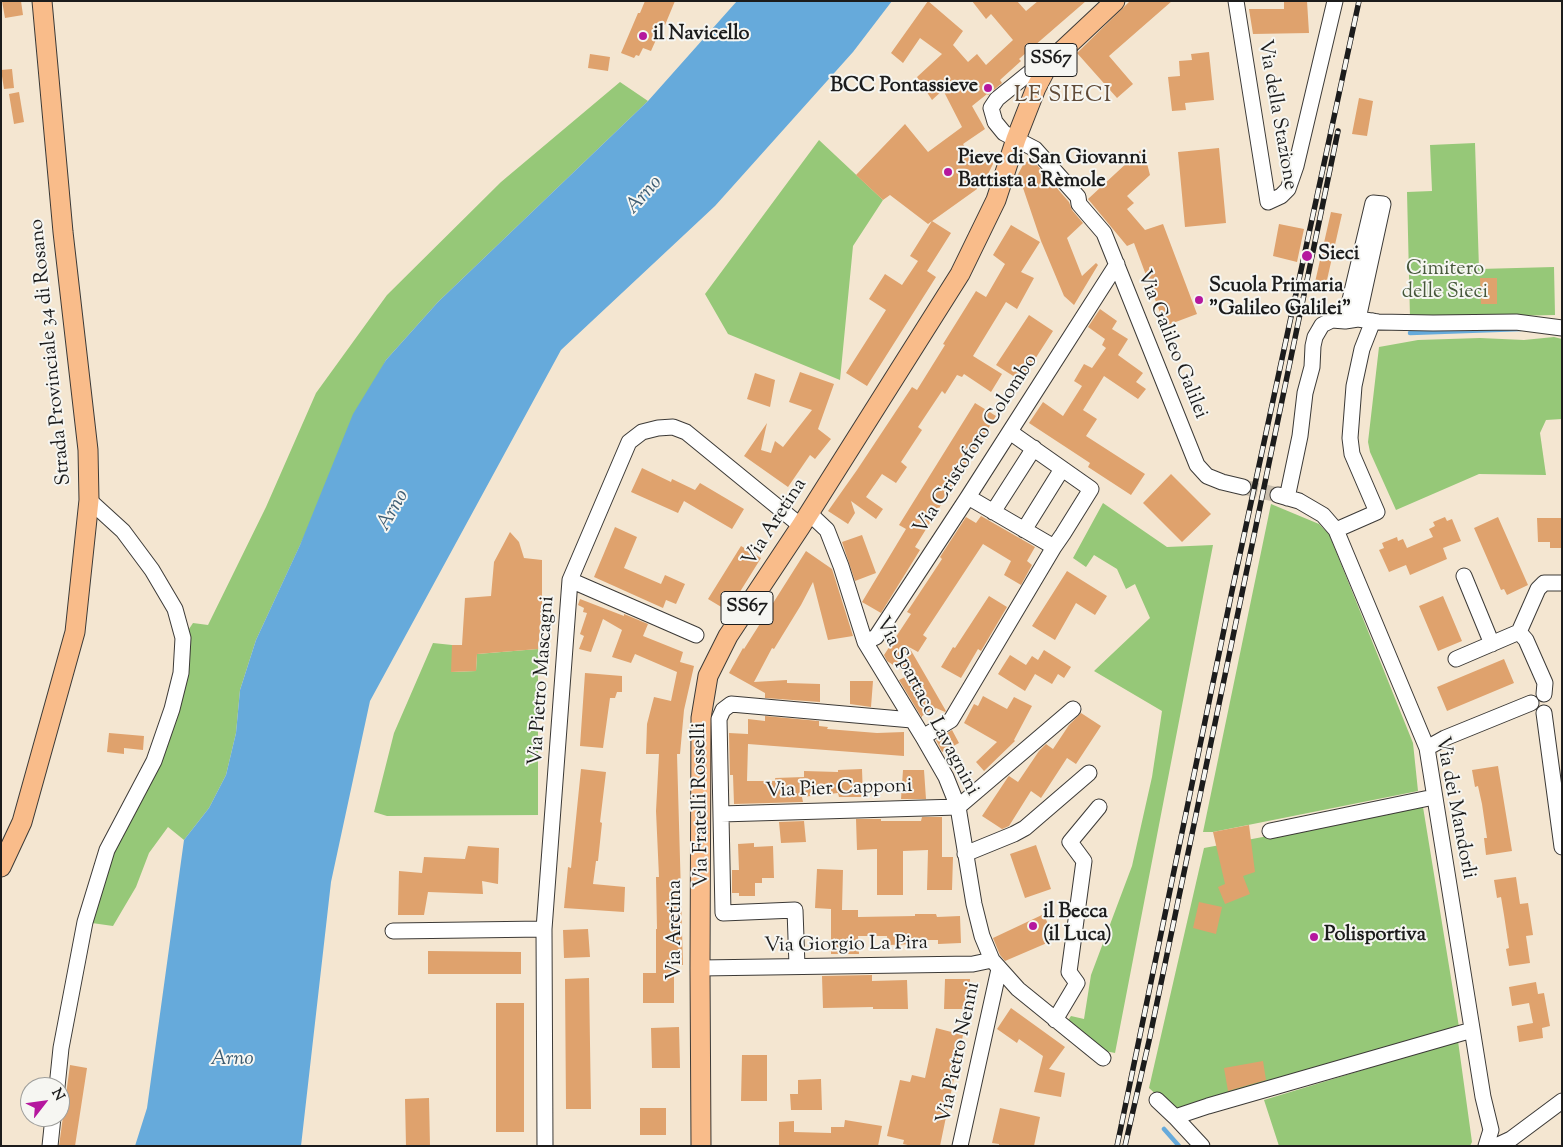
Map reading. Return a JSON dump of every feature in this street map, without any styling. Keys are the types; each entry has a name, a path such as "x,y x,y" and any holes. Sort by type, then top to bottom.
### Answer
{"main road":[{"name":"Strada Provinciale 34 di Rosano","path":"1,867 22,822 75,632 89,500 88,450 63,232 42,1"},
{"name":"Via Aretina","path":"700,1144 701,718 708,676 728,636 805,520 960,274 996,200 1016,139 1036,88 1049,63 1115,1"}],"street":[{"name":"Via della Stazione","path":"1236,1 1268,202 1281,196 1288,189 1296,166 1335,1"},
{"name":"Via Galileo Galilei","path":"1049,63 1029,73 997,100 991,108 995,122 1004,133 1035,149 1078,197 1079,204 1104,233 1197,465 1206,476 1243,487"},
{"path":"1373,203 1383,204 1351,320 1373,203"},
{"name":"Via Cristoforo Colombo","path":"865,642 876,637 1117,264"},
{"name":"Via dei Mandorli","path":"1351,320 1332,320 1322,326 1315,337 1300,436 1282,496 1299,502 1323,515 1336,530 1426,748 1483,1097 1491,1130 1486,1146"},
{"path":"1351,320 1453,324 1516,322 1562,328"},
{"path":"1336,530 1377,512 1352,454 1350,438 1354,386 1362,349 1374,321"},
{"name":"Via Pietro Mascagni","path":"544,1146 544,929 570,580 629,442 642,432 673,427 686,432 805,520"},
{"path":"923,737 951,720 1091,489 1010,432"},
{"path":"993,512 1034,448"},
{"path":"1024,530 1062,468"},
{"path":"968,497 1054,548"},
{"path":"58,1077 61,1048 85,922 107,850 154,761 172,709 181,673 183,638 175,609 152,570 123,531 89,500"},
{"name":"Via Spartaco Lavagnini","path":"805,520 827,530 841,566 865,642 946,778 958,807 965,854 982,936 995,965 1018,989 1103,1058"},
{"path":"1464,576 1492,644"},
{"path":"570,580 696,636"},
{"path":"1456,659 1519,632 1538,590 1544,583 1562,583"},
{"path":"1519,632 1526,640 1545,683 1537,698"},
{"path":"1426,748 1537,698 1548,698 1551,704 1544,713 1562,847"},
{"name":"Via Fratelli Rosselli","path":"797,966 794,910 724,913 719,719 723,710 730,704 912,720"},
{"path":"958,807 1073,709"},
{"path":"965,854 1025,828 1089,773"},
{"path":"1270,831 1434,797"},
{"name":"Via Pier Capponi","path":"721,814 958,807"},
{"path":"1055,1020 1077,984 1069,972 1084,861 1070,842 1099,807"},
{"path":"392,931 544,929"},
{"name":"Via Giorgio La Pira","path":"700,968 995,965"},
{"name":"Via Pietro Nenni","path":"960,1146 995,965"},
{"path":"1176,1117 1208,1106 1472,1030"},
{"path":"1157,1100 1176,1117 1202,1146"},
{"path":"1496,1146 1511,1139 1562,1101"},
{"path":"50,1146 52,1127"}],"green space":[{"path":"620,82 648,101 438,302 386,360 256,640 240,690 236,733 226,775 209,808 184,840 168,827 149,853 136,887 113,926 85,922 107,850 154,761 183,638 193,623 208,625 266,507 316,393 387,295 501,182"},
{"path":"819,140 883,200 853,246 840,380 728,334 705,294"},
{"name":"Cimitero delle Sieci","path":"1475,143 1479,269 1554,267 1555,315 1410,318 1407,192 1432,191 1430,145"},
{"path":"1554,337 1562,339 1562,419 1546,420 1540,433 1546,475 1479,474 1396,510 1370,452 1368,442 1379,347 1418,340 1480,338 1524,340"},
{"path":"1103,503 1167,547 1213,545 1115,1053 1105,1051 1067,1022 1071,1016 1084,1019 1091,975 1132,866 1152,777 1162,711 1094,671 1150,618 1135,584 1126,589 1117,569 1094,555 1086,567 1073,558"},
{"path":"1271,504 1319,524 1329,534 1413,743 1418,791 1213,832 1203,832"},
{"path":"433,643 452,645 452,672 476,671 477,654 538,649 538,815 387,816 374,812 394,733"},
{"name":"Polisportiva","path":"1423,807 1459,1027 1177,1113 1149,1088 1204,848"},
{"path":"1458,1041 1472,1142 1470,1146 1279,1146 1264,1100"}],"water":[{"name":"Arno","path":"737,1 892,1 853,52 715,206 561,350 370,701 331,882 301,1146 135,1146 147,1108 184,840 209,808 226,775 236,733 240,690 256,640 300,545 353,414 386,360 438,302 648,101"}],"building":[{"path":"2,1 21,1 23,15 5,18"},
{"name":"il Navicello","path":"645,1 675,1 651,51 643,48 639,56 636,55 634,58 621,53"},
{"path":"928,1 963,31 953,45 968,62 977,54 986,65 1013,40 991,14 986,19 972,1 1017,1 1026,11 1038,1 1086,1 1019,59 1021,61 1000,80 1002,83 972,106 985,129 963,144 976,162 990,151 993,164 986,178 975,186 977,189 928,224 890,195 883,200 856,175 905,124 928,152 962,127 943,90 932,100 917,77 942,54 920,38 903,63 891,53"},
{"path":"1130,1 1172,1 1109,56 1133,84 1117,98 1077,53"},
{"path":"1284,1 1307,1 1309,33 1253,34 1249,9 1284,9"},
{"path":"1209,52 1214,100 1185,103 1186,110 1172,111 1168,77 1180,76 1179,61 1192,60 1191,54"},
{"path":"590,54 610,57 608,71 588,68"},
{"path":"12,69 14,88 4,89 1,70"},
{"path":"19,92 24,122 14,124 9,94"},
{"path":"1359,98 1373,101 1367,136 1352,134"},
{"path":"1143,148 1150,175 1127,196 1134,203 1127,209 1145,230 1163,224 1197,314 1165,326 1134,243 1127,246 1088,199"},
{"path":"1219,148 1226,223 1185,227 1178,152"},
{"path":"1031,158 1069,202 1072,210 1083,223 1067,238 1082,276 1096,263 1098,265 1074,305 1064,296 1041,241 1022,185 1016,178 1023,165"},
{"path":"1331,212 1342,214 1324,293 1313,291"},
{"path":"932,221 951,233 927,271 936,277 867,386 846,373 886,310 869,299 885,274 902,285 918,261 910,256"},
{"name":"Sieci","path":"1279,224 1304,229 1297,262 1273,256"},
{"path":"1011,225 1040,242 1021,272 1034,278 1017,309 1006,302 973,356 1002,374 991,392 964,374 962,377 957,375 945,394 942,391 918,427 922,430 901,462 907,467 896,483 882,474 866,497 883,509 876,519 851,501 855,513 848,524 828,511 912,387 917,390 976,291 986,297 1005,264 993,255"},
{"path":"1480,278 1497,278 1497,304 1481,304"},
{"path":"1100,309 1117,321 1112,329 1128,339 1118,355 1143,373 1136,382 1146,389 1138,399 1104,376 1083,410 1097,419 1086,436 1145,474 1131,495 1088,467 1090,463 1029,423 1043,402 1063,416 1082,386 1074,381 1084,364 1092,368 1106,348 1102,345 1105,339 1088,327"},
{"path":"1029,315 1053,331 1021,381 996,365"},
{"path":"800,372 834,384 818,429 831,439 815,459 810,455 788,487 744,456 767,423 761,450 771,453 775,441 783,447 812,410 789,402"},
{"path":"755,373 775,380 770,407 747,399"},
{"path":"975,403 996,416 915,547 920,550 881,613 862,602 906,529 899,525"},
{"path":"642,468 671,482 672,479 695,490 700,483 744,509 732,529 684,501 678,513 631,492"},
{"path":"1171,474 1211,514 1182,542 1143,503"},
{"path":"981,516 1035,547 1027,561 1032,565 1021,585 1004,575 1011,561 983,544 923,635 927,638 918,652 909,647 946,711 936,708 922,716 922,718 899,680 909,675 887,661 884,655 911,614 907,612 942,559 940,557 966,517 976,523"},
{"path":"1445,517 1447,521 1452,519 1461,541 1443,548 1447,559 1410,575 1406,565 1389,572 1379,550 1384,548 1382,543 1397,537 1398,541 1403,539 1407,548 1433,537 1429,529 1435,526 1433,522"},
{"path":"1498,517 1528,585 1507,595 1504,589 1501,590 1474,528"},
{"path":"1537,518 1562,518 1562,548 1550,548 1550,542 1538,542"},
{"path":"615,527 637,537 624,568 661,584 665,575 685,584 676,604 666,600 663,608 594,577"},
{"path":"510,532 519,542 524,558 542,560 542,610 538,649 477,654 476,671 451,672 452,645 462,645 465,598 491,596 494,562"},
{"path":"862,535 876,573 855,581 842,542"},
{"path":"741,546 761,558 728,611 708,599"},
{"path":"806,551 832,569 853,636 828,640 813,582 774,649 772,648 754,682 787,680 787,683 820,684 820,702 765,698 765,693 729,673 743,648"},
{"path":"1067,571 1107,596 1095,615 1076,603 1055,640 1032,626"},
{"path":"989,596 1007,607 981,651 978,649 961,678 941,667"},
{"path":"1443,596 1462,641 1438,651 1419,606"},
{"path":"580,599 648,624 643,636 683,652 680,662 694,666 684,710 680,754 677,754 683,965 674,965 674,1003 643,1003 643,973 656,973 656,877 659,877 656,811 659,754 646,754 647,724 654,697 671,701 677,672 635,654 631,663 612,657 622,630 603,619 591,652 579,649 584,636 580,634 587,613 583,612 584,608 578,605"},
{"path":"1044,650 1071,667 1064,678 1058,674 1052,684 1035,674 1025,691 998,674 1010,655 1026,665 1032,656 1038,660"},
{"path":"1504,659 1514,683 1447,711 1437,687"},
{"path":"585,673 622,676 622,692 617,692 615,698 610,698 603,748 580,746"},
{"path":"850,681 873,681 871,707 850,704"},
{"path":"983,696 1007,709 1014,697 1032,706 1015,741 984,771 976,762 997,742 964,723 974,704 978,706"},
{"path":"1081,713 1101,726 1076,764 1067,758 1041,798 1031,791 1009,826 1002,829 982,816 1008,777 1018,782 1039,751 1046,744 1053,749 1069,725"},
{"path":"765,716 819,721 819,726 828,727 827,729 877,733 904,732 904,756 748,744 747,781 776,781 775,778 804,777 804,771 838,772 838,770 862,769 863,797 839,797 838,793 802,797 803,802 734,804 733,775 730,775 729,733 748,734 748,719 765,721"},
{"path":"952,730 959,743 942,752 936,740"},
{"path":"109,733 144,736 143,750 124,748 124,754 107,752"},
{"path":"1498,766 1512,851 1486,855 1484,838 1487,838 1482,804 1478,786 1475,787 1472,770"},
{"path":"581,769 606,772 598,861 596,861 593,884 625,887 624,912 564,908 568,867 571,868"},
{"path":"903,770 924,770 926,799 901,799"},
{"path":"922,817 942,817 942,857 953,857 952,890 927,890 928,850 903,851 903,895 877,895 877,849 857,850 856,819 921,821"},
{"path":"804,821 806,842 781,843 779,822"},
{"path":"1249,825 1255,872 1243,876 1250,894 1225,904 1218,887 1225,884 1213,832"},
{"path":"754,843 754,847 773,846 774,878 762,878 762,883 755,883 755,896 739,896 739,893 732,893 732,870 739,870 738,844"},
{"path":"1036,845 1051,889 1025,898 1010,854"},
{"path":"468,846 499,848 498,884 482,881 483,894 428,892 424,915 398,915 399,871 422,873 424,857 465,859"},
{"path":"817,869 843,870 842,910 858,910 858,917 915,916 915,914 936,914 937,917 960,916 961,943 938,944 938,940 917,940 917,944 888,945 887,936 858,936 859,954 831,954 831,909 815,908"},
{"path":"1516,877 1520,904 1528,903 1533,935 1526,936 1530,963 1509,966 1506,949 1509,948 1501,897 1497,898 1494,880"},
{"path":"1199,902 1222,907 1216,934 1193,928"},
{"name":"il Becca (il Luca)","path":"1044,914 1054,940 1005,961 1000,955 993,938"},
{"path":"588,929 590,957 564,958 563,930"},
{"path":"428,951 521,952 521,974 428,974"},
{"path":"872,975 872,981 907,980 908,1009 873,1009 873,1007 823,1008 822,976"},
{"path":"589,978 591,1109 566,1109 565,979"},
{"path":"945,979 970,979 970,1009 944,1009"},
{"path":"1536,982 1538,994 1544,993 1550,1026 1542,1028 1543,1038 1519,1042 1517,1026 1533,1023 1529,1003 1512,1006 1509,987"},
{"path":"496,1003 524,1003 524,1132 496,1132"},
{"path":"1011,1008 1065,1047 1049,1069 1065,1073 1061,1097 1034,1092 1043,1056 1019,1039 1017,1043 997,1029"},
{"path":"679,1027 680,1068 652,1068 651,1028"},
{"path":"936,1028 963,1035 940,1146 912,1146 903,1144 904,1140 887,1136 900,1080 910,1082 912,1075 925,1078"},
{"path":"742,1055 767,1055 767,1101 741,1101"},
{"path":"1263,1061 1266,1080 1228,1091 1224,1068"},
{"path":"70,1065 87,1068 75,1146 59,1146 62,1127 70,1127 70,1077 68,1077"},
{"path":"821,1079 822,1110 791,1110 790,1094 798,1094 798,1080"},
{"path":"429,1098 430,1146 406,1146 405,1099"},
{"path":"640,1108 666,1108 666,1135 640,1135"},
{"path":"1000,1108 1040,1117 1034,1146 999,1146 999,1144 992,1143"},
{"path":"845,1120 882,1126 878,1146 779,1146 779,1122 794,1121 794,1132 831,1133 831,1127 844,1127"}],"waterway":[{"path":"1410,333 1521,329"},
{"path":"1164,1129 1179,1146"}],"tunnel":[{"path":"1243,487 1278,495"}],"railway":[{"path":"1117,1146 1232,591 1359,1"},
{"path":"1125,1146 1149,1041 1338,131"}],"place":[{"name":"il Navicello","path":"643,36"},
{"name":"BCC Pontassieve","path":"988,88"},
{"name":"Pieve di San Giovanni Battista a Rèmole","path":"948,172"},
{"name":"Sieci","path":"1307,256"},
{"name":"Scuola Primaria \"Galileo Galilei\"","path":"1199,300"},
{"name":"il Becca (il Luca)","path":"1033,926"},
{"name":"Polisportiva","path":"1314,937"}],"district":[{"name":"LE SIECI","path":"1063,97"}]}
